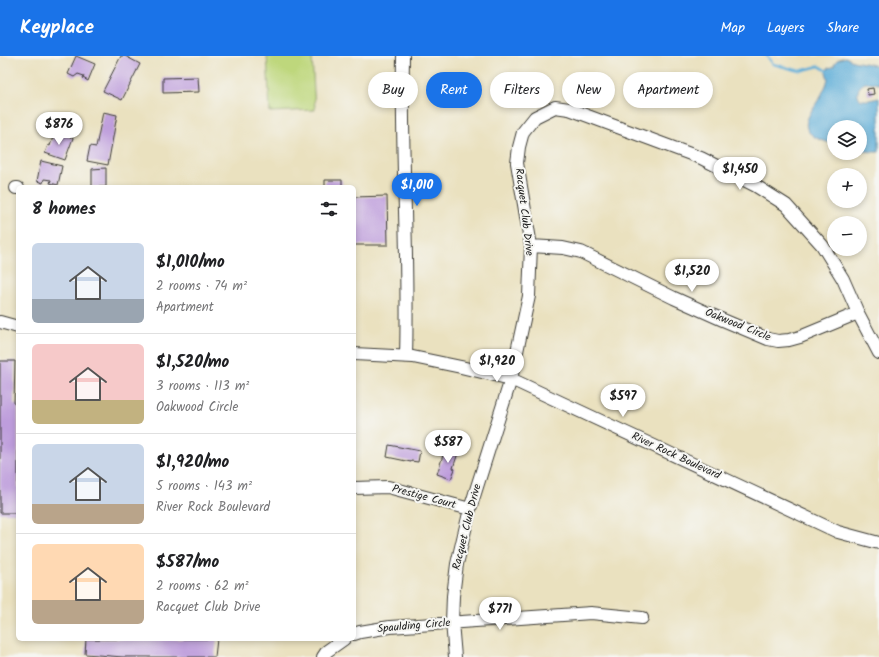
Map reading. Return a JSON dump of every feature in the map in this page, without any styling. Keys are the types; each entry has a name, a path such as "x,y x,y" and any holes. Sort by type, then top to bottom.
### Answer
{"street":[{"path":"403,56 402,101 407,307 406,356"},
{"name":"Racquet Club Drive","path":"454,657 452,622 453,596 457,564 470,509 511,379 529,296 530,246 517,163 523,132 534,117 555,107 569,109 701,158 756,186 786,205 822,245 843,279 858,314 879,353"},
{"name":"Oakwood Circle","path":"530,246 562,248 581,252 674,298 768,339 778,341 790,340 858,314"},
{"path":"0,322 16,326"},
{"name":"River Rock Boulevard","path":"356,354 413,357 461,366 511,379 838,532 879,543"},
{"name":"Prestige Court","path":"356,488 388,487 470,509"},
{"name":"Spaulding Circle","path":"356,633 390,627 591,613 642,618"},
{"path":"322,657 332,647 341,641"}],"green space":[{"path":"267,56 312,56 315,110 270,112"}],"water":[{"path":"845,57 853,61 879,66 879,84 865,83 858,90 858,95 861,100 879,98 879,152 867,151 867,120 827,120 827,141 809,132 806,125 808,117 824,89 828,78 826,73 828,68 833,67 837,60"}],"building":[{"path":"76,56 95,64 88,81 83,78 84,76 78,74 74,77 68,74"},
{"path":"121,56 125,56 140,64 122,100 103,91"},
{"path":"198,77 199,92 163,93 163,78"},
{"path":"873,88 874,94 868,95 867,89"},
{"path":"103,112 117,115 108,165 87,161 90,146 96,147"},
{"path":"53,131 73,138 65,160 45,153 48,145 50,146"},
{"path":"41,161 62,166 58,185 50,183 51,180 44,179 43,183 37,181"},
{"path":"106,168 106,185 92,185 92,169"},
{"path":"325,180 342,180 342,185 325,185"},
{"path":"387,196 388,245 356,245 356,197"},
{"path":"0,361 15,361 14,404 16,404 16,513 0,513"},
{"path":"389,445 420,451 418,462 387,457"},
{"path":"445,449 458,453 453,468 455,469 451,479 437,474"},
{"path":"86,641 217,641 215,657 123,657 85,654"}],"waterway":[{"path":"767,56 773,64 800,71 819,66 827,71"}]}
